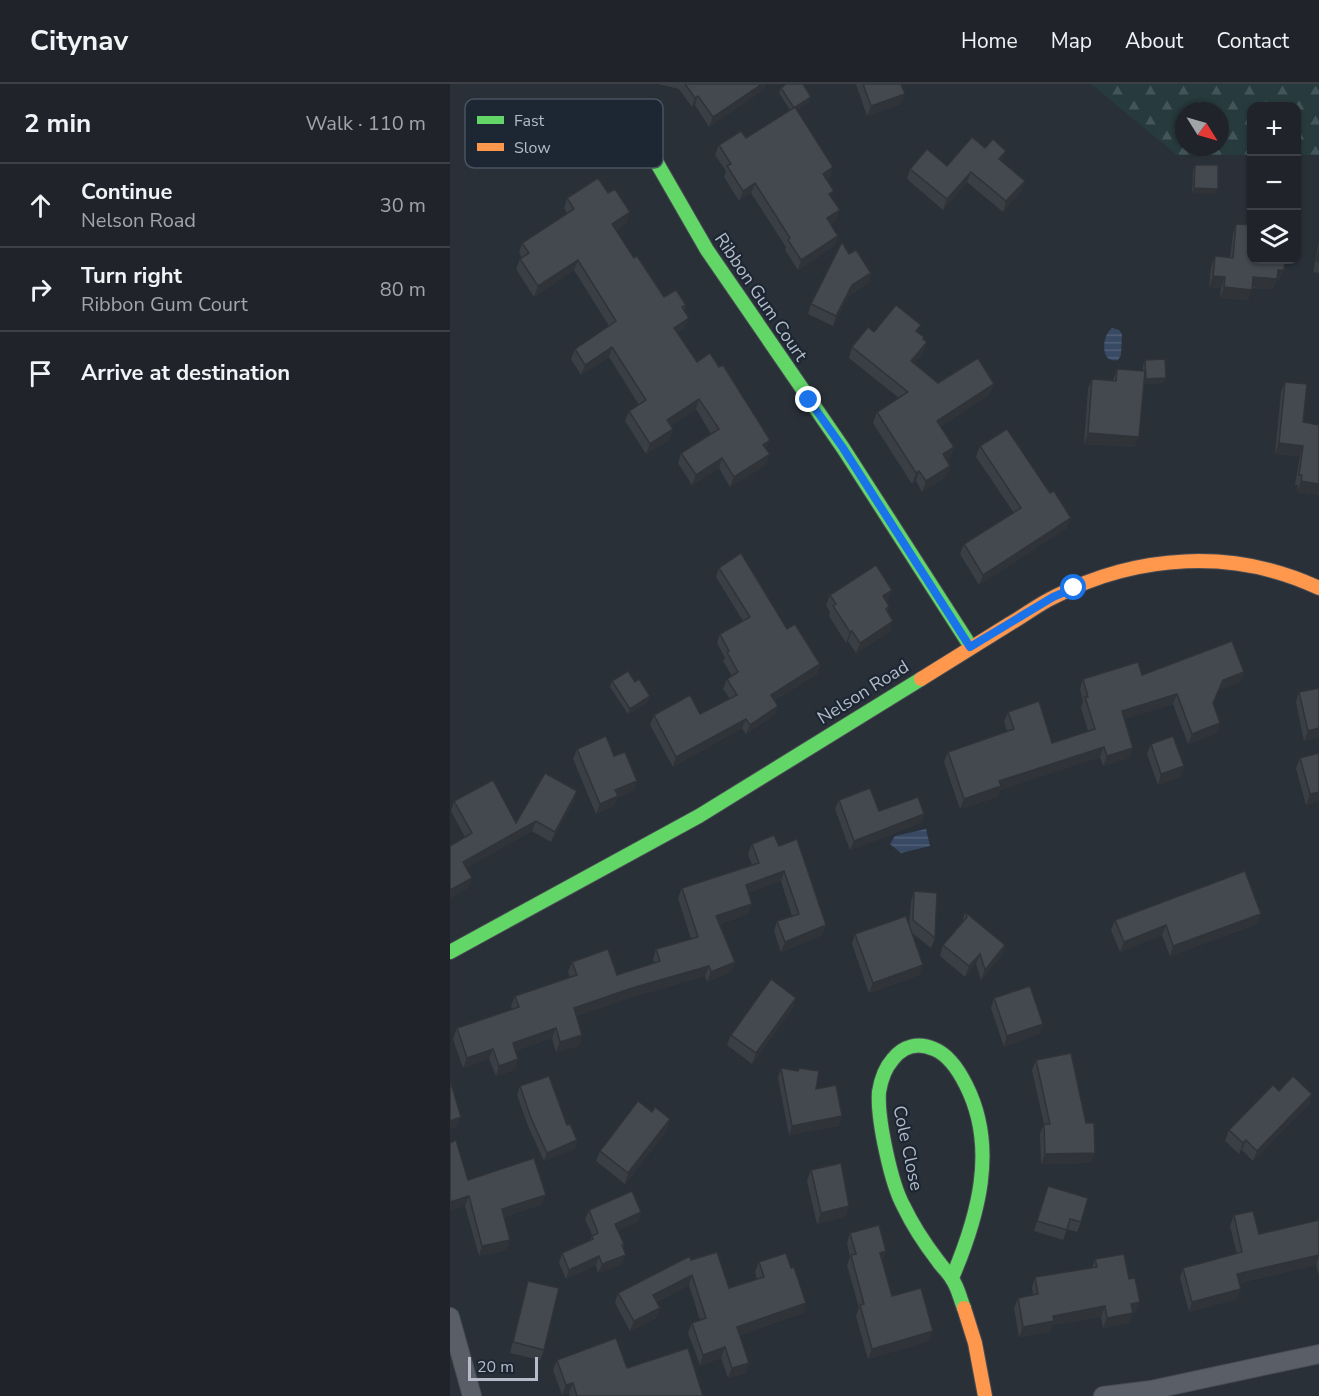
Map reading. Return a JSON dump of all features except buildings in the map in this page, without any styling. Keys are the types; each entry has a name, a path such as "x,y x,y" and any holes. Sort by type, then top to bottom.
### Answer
{"street":[{"name":"Ribbon Gum Court","path":"660,168 707,250 843,448 970,647"},
{"name":"Nelson Road","path":"450,952 699,816 1053,597 1095,578 1138,566 1178,561 1260,566 1288,574 1319,588"},
{"name":"Cole Close","path":"952,1278 962,1257 973,1222 981,1179 984,1141 966,1083 952,1062 936,1048 917,1045 896,1052 883,1073 879,1097 883,1128 902,1204 938,1262 952,1278 970,1325 985,1396"},
{"path":"450,1317 472,1396"},
{"path":"1103,1396 1151,1390 1319,1354"}],"green space":[{"path":"1091,84 1319,84 1319,155 1301,155 1301,102 1247,102 1247,155 1229,155 1229,102 1175,102 1175,153"}],"water":[{"path":"1112,328 1119,330 1122,334 1121,355 1118,360 1108,358 1104,348 1106,337"},
{"path":"926,829 930,846 901,853 890,844 895,836"}],"traffic: fast":[{"path":"660,168 707,250 843,448 971,647"},
{"path":"450,952 699,816 921,679"},
{"path":"952,1278 970,1231 976,1207 981,1182 981,1133 976,1109 966,1085 953,1064 934,1049 917,1046 901,1051 886,1070 879,1092 880,1118 886,1151 899,1197 915,1228 954,1282 964,1308"}],"traffic: slow":[{"path":"921,679 1048,600 1118,572 1186,561 1220,562 1253,566 1287,575 1319,588"},
{"path":"964,1308 975,1343 985,1396"}],"route":[{"path":"809,400 843,448 970,647 1053,597 1074,588"}]}
